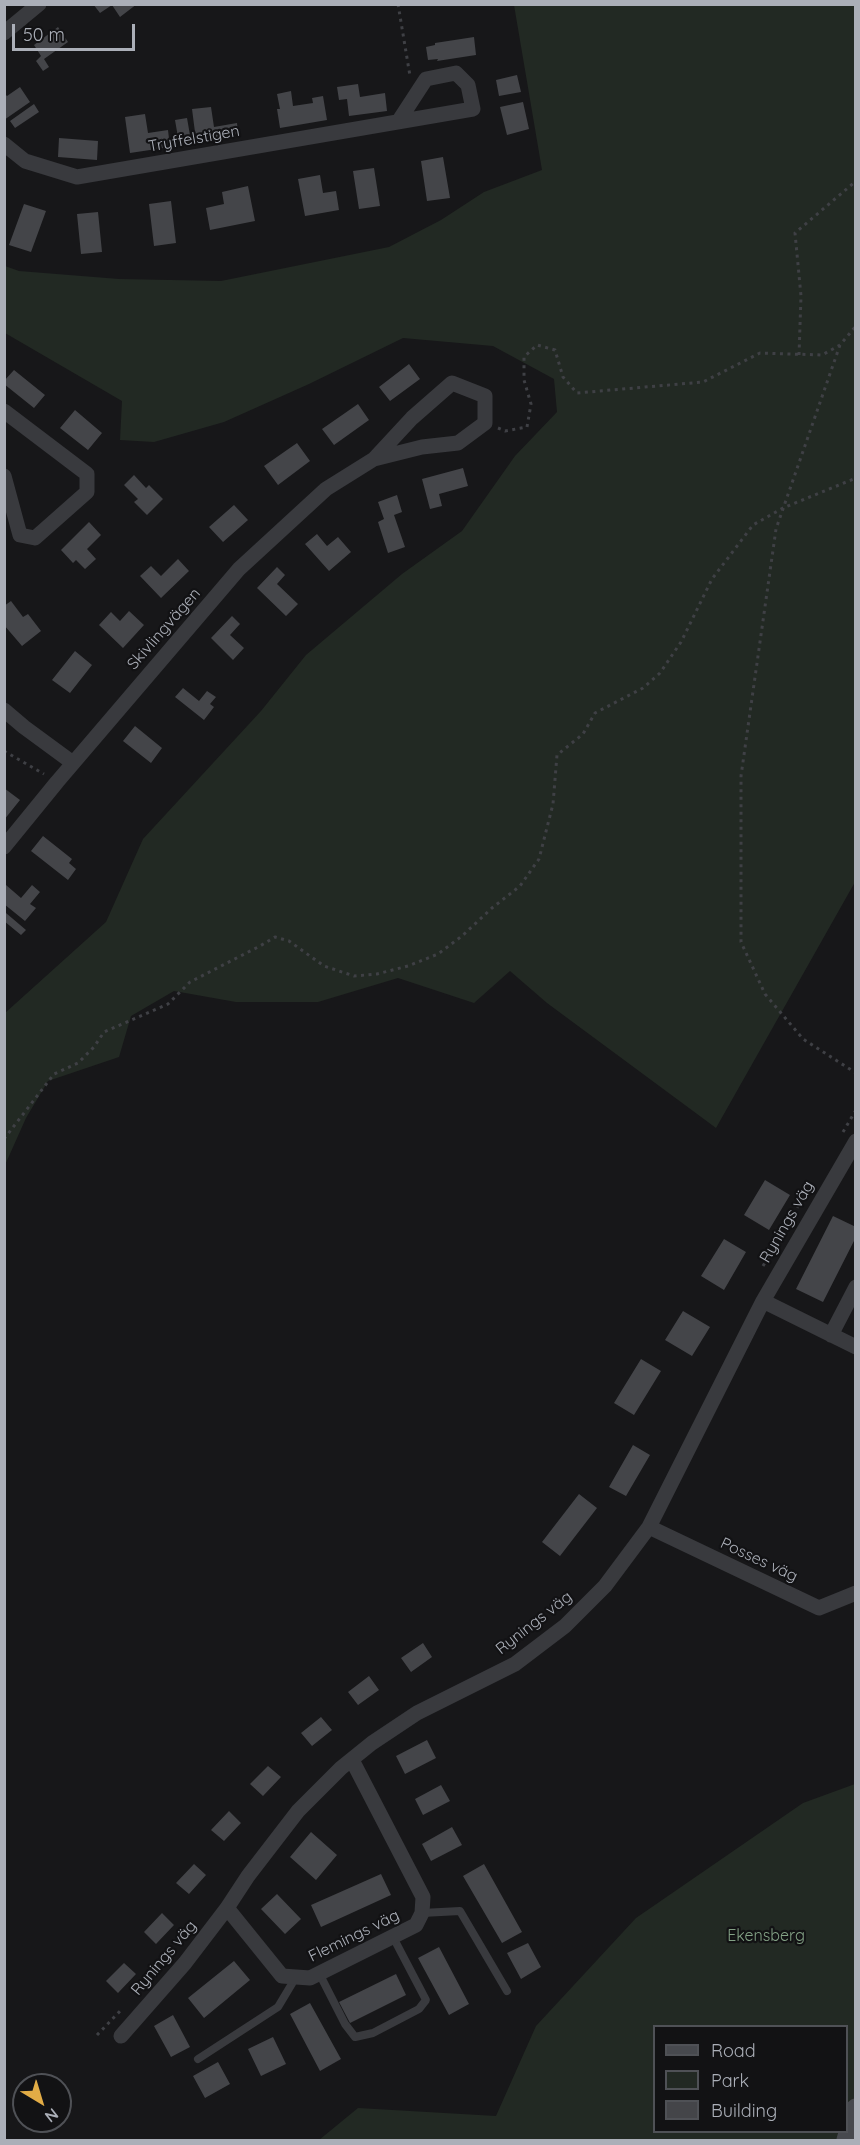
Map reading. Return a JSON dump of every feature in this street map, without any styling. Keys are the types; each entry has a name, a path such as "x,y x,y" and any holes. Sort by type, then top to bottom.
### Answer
{"main road":[{"path":"847,2140 855,2109"}],"street":[{"path":"4,33 39,4"},
{"name":"Tryffelstigen","path":"4,144 25,161 77,177 398,122 473,109 468,84 456,73 426,79 398,122"},
{"name":"Skivlingvägen","path":"4,847 73,762 239,569 326,489 374,459 412,418 452,383 485,396 485,423 458,442 422,447 374,459"},
{"path":"4,411 87,474 87,492 35,538 28,537 20,535 4,476"},
{"path":"4,710 24,728 73,762"},
{"name":"Rynings väg","path":"121,2036 185,1963 298,1811 352,1760 372,1743 417,1713 515,1664 565,1626 605,1586 649,1527 849,1137"},
{"path":"831,1335 855,1288"},
{"path":"763,1301 855,1347"},
{"name":"Posses väg","path":"649,1527 819,1608 855,1593"},
{"name":"Flemings väg","path":"227,1908 282,1976 309,1978 416,1925 422,1913 423,1897 352,1760"}],"lane":[{"path":"422,1913 460,1911 507,1991"},
{"path":"319,1973 345,2024 355,2037 374,2033 419,2009 426,2000 393,1937"},
{"path":"198,2060 278,2007 296,1977"}],"path":[{"path":"398,4 413,98"},
{"path":"799,355 801,296 795,233 855,181"},
{"path":"855,326 840,345 776,529 741,776 741,942 765,994 803,1039 855,1073"},
{"path":"485,423 505,431 527,427 531,404 524,380 524,357 537,345 555,350 563,377 577,393 703,382 760,353 822,355 840,345"},
{"path":"4,1139 54,1074 78,1063 94,1047 104,1032 168,1004 190,982 275,936 289,941 324,966 354,976 377,974 408,966 438,954 462,936 520,886 539,859 553,804 558,755 583,734 594,713 643,688 660,673 681,642 712,579 753,525 783,508 855,478"},
{"path":"4,751 57,782"},
{"path":"849,1137 855,1113"},
{"path":"762,1268 807,1192"},
{"path":"97,2035 128,2002"}],"green space":[{"path":"514,5 855,5 855,882 716,1128 547,1003 510,971 474,1003 398,978 318,1002 236,1002 174,991 131,1016 119,1057 48,1081 26,1118 5,1165 5,1013 106,922 143,839 261,711 306,655 402,574 462,531 515,456 557,412 554,379 493,346 403,338 224,422 154,442 120,440 122,401 5,333 5,266 19,271 119,279 221,281 389,247 441,220 484,192 542,170"},
{"name":"Ekensberg","path":"855,1784 855,2140 319,2140 358,2108 496,2116 536,2026 636,1918 803,1803"}],"building":[{"path":"93,4 137,4 120,17 112,5 100,13"},
{"path":"58,27 68,42 44,59 49,67 43,71 36,61 41,56 34,45"},
{"path":"474,37 476,55 437,61 438,59 428,60 426,47 435,45 435,43"},
{"path":"517,75 521,92 499,96 496,80"},
{"path":"358,84 360,97 385,93 387,111 349,116 347,99 339,100 337,87"},
{"path":"20,87 30,102 4,120 4,93 7,96"},
{"path":"291,91 293,106 313,103 312,98 323,96 327,120 280,128 277,94"},
{"path":"523,102 529,129 507,135 500,107"},
{"path":"34,104 39,112 15,128 10,121"},
{"path":"211,107 214,127 237,123 238,134 196,140 192,109"},
{"path":"145,114 148,133 168,130 170,147 130,153 125,117"},
{"path":"187,118 191,141 179,143 175,120"},
{"path":"59,138 98,141 97,160 58,157"},
{"path":"443,157 450,198 427,201 421,161"},
{"path":"374,168 380,206 359,209 353,171"},
{"path":"320,175 323,193 336,191 339,210 305,216 298,179"},
{"path":"248,186 255,221 210,230 206,208 224,204 222,192"},
{"path":"171,201 176,243 154,246 149,204"},
{"path":"24,204 46,211 31,252 9,245"},
{"path":"98,212 102,252 81,254 77,214"},
{"path":"409,364 420,379 390,401 379,387"},
{"path":"14,370 45,395 34,408 4,384"},
{"path":"358,404 369,420 334,445 322,429"},
{"path":"75,410 102,433 88,450 60,428"},
{"path":"297,443 310,461 278,485 264,466"},
{"path":"463,468 468,486 439,494 442,506 430,509 422,479"},
{"path":"134,475 146,488 149,485 163,499 147,515 134,502 138,499 124,485"},
{"path":"397,495 402,512 394,515 405,547 388,553 378,522 384,519 378,502"},
{"path":"234,505 248,520 223,542 209,527"},
{"path":"89,522 101,535 87,549 96,559 85,569 76,560 73,563 61,550"},
{"path":"317,534 327,546 338,537 351,552 329,571 305,544"},
{"path":"178,559 189,571 161,598 140,576 151,566 161,576"},
{"path":"277,567 285,575 277,584 298,604 286,616 257,588"},
{"path":"11,601 23,617 28,614 41,631 22,646 4,625 4,606"},
{"path":"129,611 144,625 123,648 99,625 111,612 120,621"},
{"path":"232,616 240,624 230,635 244,648 233,660 211,638"},
{"path":"75,651 92,665 70,693 52,680"},
{"path":"183,688 199,701 207,691 216,697 210,704 214,707 204,720 175,697"},
{"path":"135,726 162,748 151,763 123,741"},
{"path":"4,788 20,800 4,820"},
{"path":"43,836 72,859 69,863 76,869 68,880 31,851"},
{"path":"6,885 21,898 32,885 40,892 30,904 36,908 25,921 4,904"},
{"path":"6,913 26,930 21,935 4,921"},
{"path":"765,1180 790,1195 769,1230 744,1215"},
{"path":"833,1216 856,1227 856,1237 823,1302 796,1289"},
{"path":"724,1239 746,1252 724,1290 701,1276"},
{"path":"683,1311 710,1327 692,1356 665,1340"},
{"path":"641,1359 661,1371 634,1415 614,1403"},
{"path":"633,1445 650,1455 626,1496 609,1487"},
{"path":"579,1494 597,1508 560,1556 542,1542"},
{"path":"423,1643 432,1657 411,1672 401,1658"},
{"path":"369,1676 379,1690 358,1705 348,1692"},
{"path":"321,1717 332,1730 312,1746 301,1733"},
{"path":"427,1740 436,1758 405,1774 396,1756"},
{"path":"268,1766 281,1777 263,1796 250,1784"},
{"path":"441,1785 450,1801 423,1815 415,1799"},
{"path":"229,1811 241,1823 224,1841 211,1830"},
{"path":"452,1827 462,1845 431,1861 422,1844"},
{"path":"311,1832 337,1855 316,1880 290,1857"},
{"path":"194,1864 206,1875 189,1894 176,1883"},
{"path":"484,1864 522,1932 502,1943 463,1876"},
{"path":"381,1874 391,1895 321,1927 311,1905"},
{"path":"277,1894 301,1919 285,1934 261,1909"},
{"path":"162,1913 174,1925 156,1944 144,1932"},
{"path":"528,1943 541,1967 521,1979 507,1953"},
{"path":"439,1947 469,2004 449,2015 418,1958"},
{"path":"234,1961 250,1980 204,2018 188,1998"},
{"path":"124,1963 136,1974 118,1993 106,1981"},
{"path":"396,1974 406,1995 350,2023 339,2002"},
{"path":"310,2003 341,2059 320,2071 290,2014"},
{"path":"173,2015 190,2047 171,2057 154,2026"},
{"path":"273,2037 286,2064 261,2076 248,2049"},
{"path":"218,2062 230,2084 205,2098 193,2076"}]}
